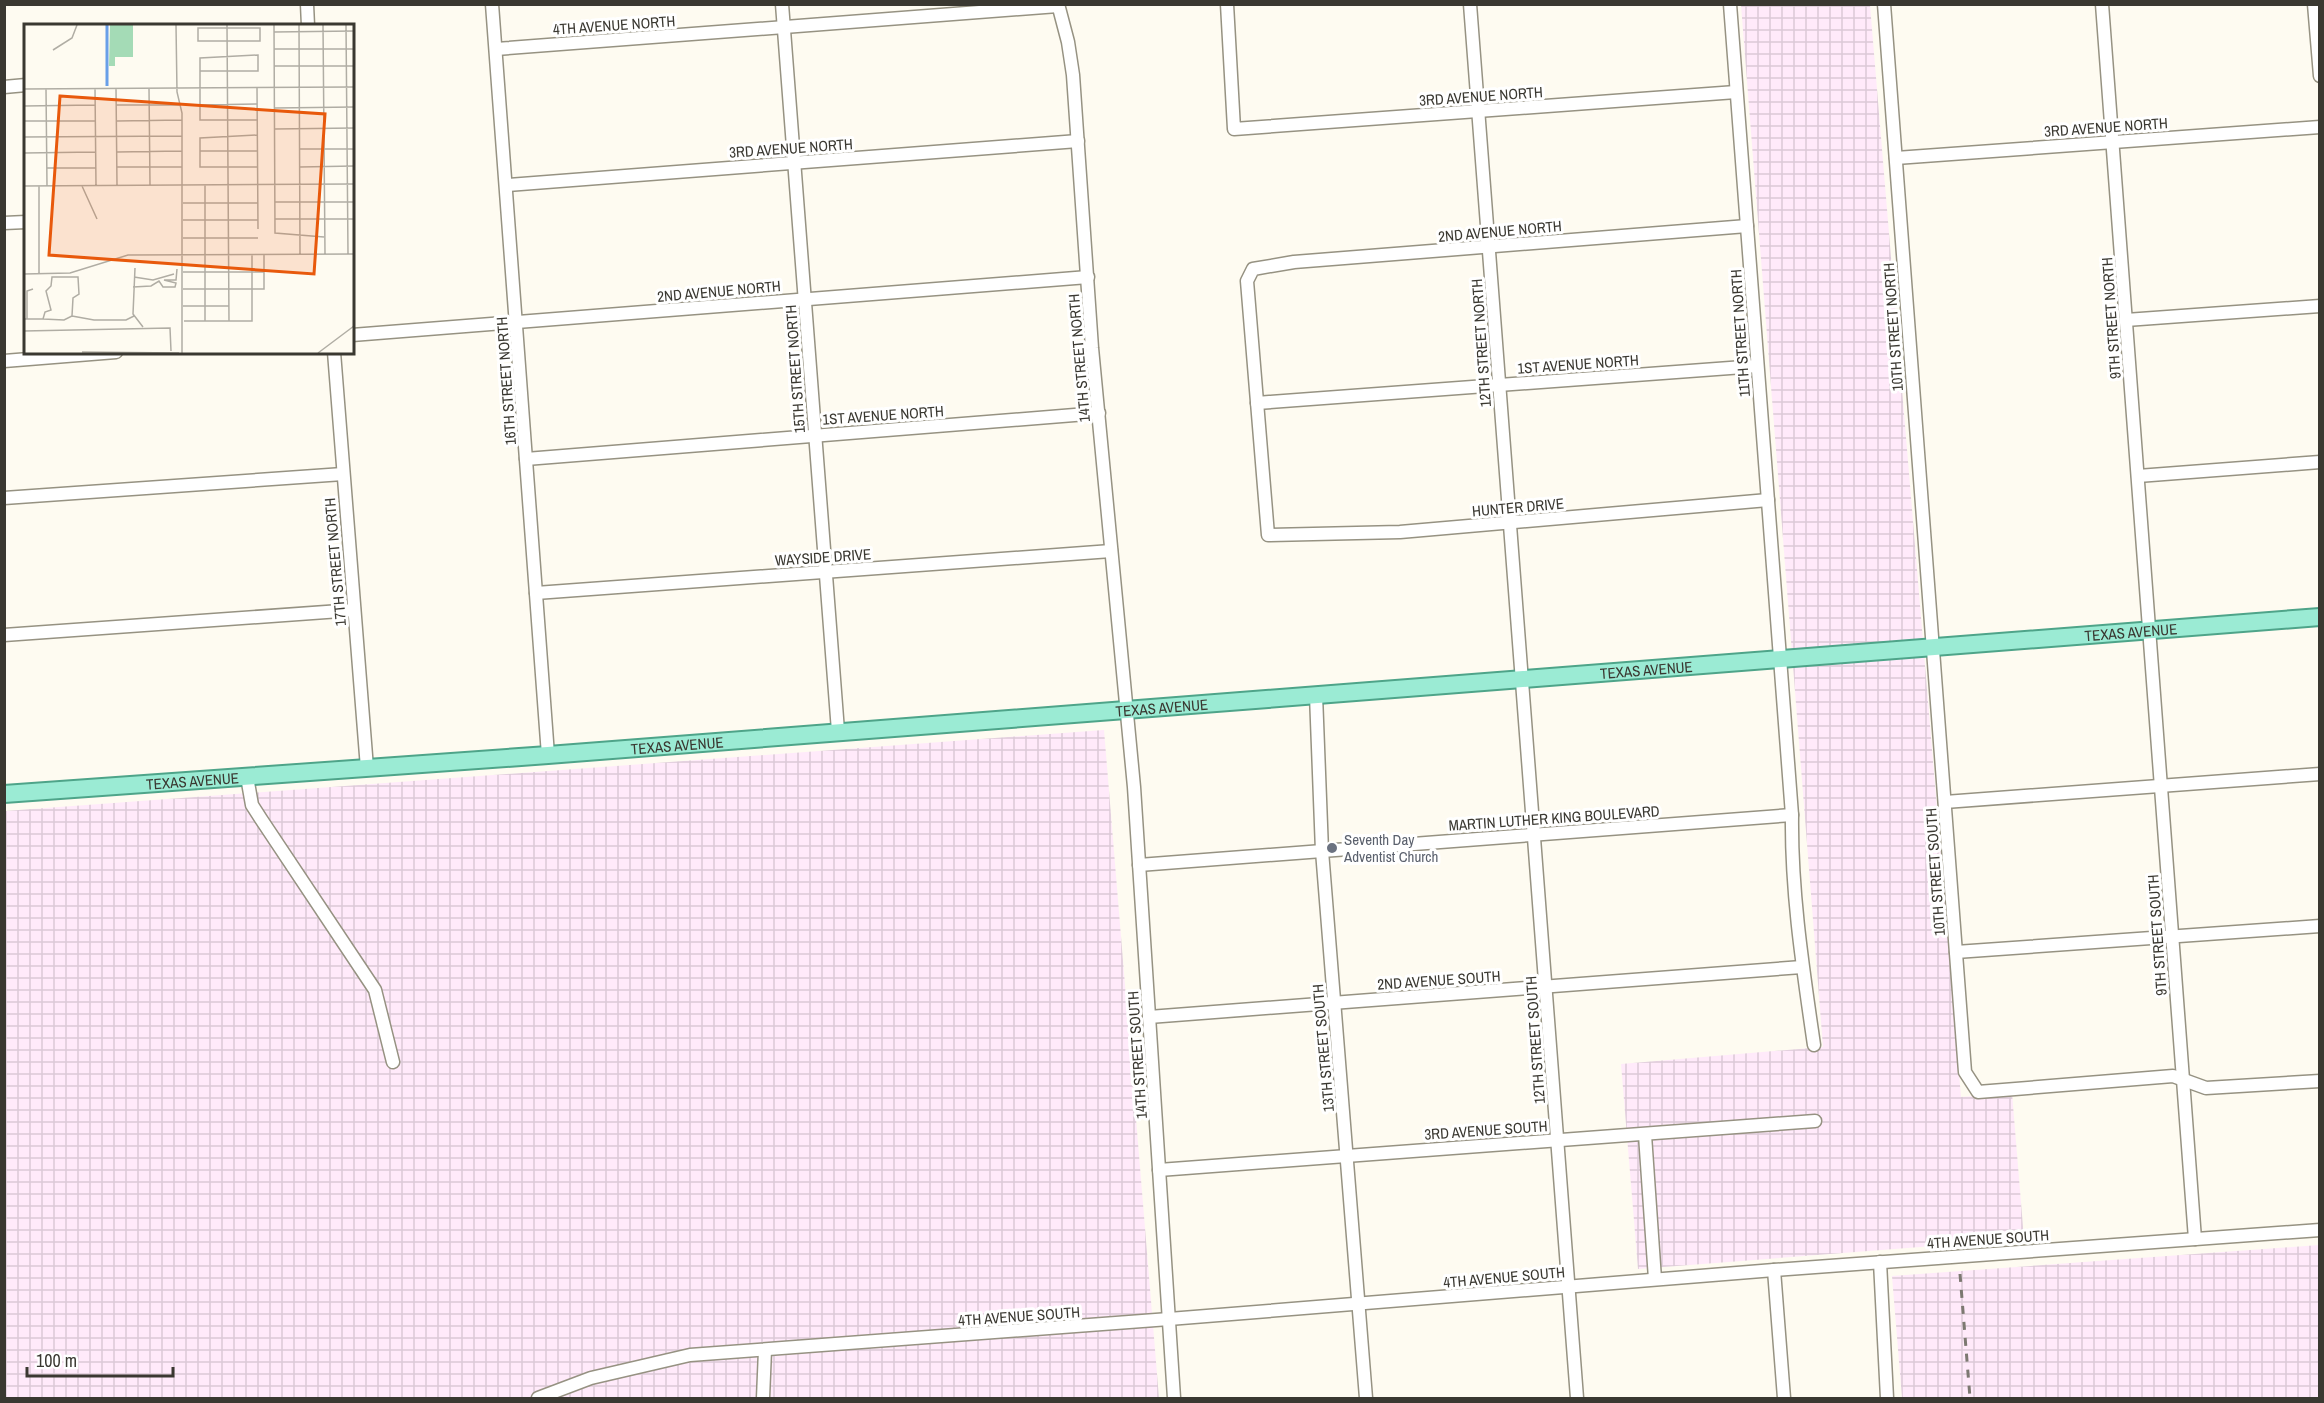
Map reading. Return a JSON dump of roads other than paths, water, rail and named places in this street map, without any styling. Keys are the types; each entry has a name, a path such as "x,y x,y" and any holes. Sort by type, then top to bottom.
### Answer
{"main road":[{"name":"TEXAS AVENUE","path":"4,794 548,755 2319,617"}],"street":[{"path":"307,4 308,24"},
{"name":"16TH STREET NORTH","path":"492,4 548,755"},
{"name":"15TH STREET NORTH","path":"782,4 838,731"},
{"name":"3RD AVENUE NORTH","path":"1227,4 1234,129 1737,92"},
{"name":"12TH STREET NORTH","path":"1470,4 1522,679"},
{"name":"11TH STREET NORTH","path":"1730,4 1792,815 1792,840 1803,967 1814,1045"},
{"name":"10TH STREET NORTH","path":"1884,4 1933,647"},
{"name":"9TH STREET NORTH","path":"2102,4 2149,630"},
{"path":"2314,4 2319,76"},
{"name":"4TH AVENUE NORTH","path":"496,49 1058,5"},
{"name":"14TH STREET NORTH","path":"1058,5 1068,42 1073,75 1099,413 1126,709"},
{"path":"4,87 24,85"},
{"name":"3RD AVENUE NORTH","path":"1896,158 2319,127"},
{"name":"3RD AVENUE NORTH","path":"507,185 1078,141"},
{"path":"4,223 24,222"},
{"name":"2ND AVENUE NORTH","path":"1257,403 1246,281 1255,268 1293,262 1747,226"},
{"name":"2ND AVENUE NORTH","path":"354,335 1088,277"},
{"path":"2126,320 2319,306"},
{"path":"4,361 91,354"},
{"name":"17TH STREET NORTH","path":"334,354 367,768"},
{"name":"1ST AVENUE NORTH","path":"1257,403 1757,366"},
{"name":"HUNTER DRIVE","path":"1257,403 1268,535 1400,532 1768,500"},
{"name":"1ST AVENUE NORTH","path":"526,459 1099,413"},
{"path":"2138,476 2319,462"},
{"path":"4,498 343,474"},
{"name":"WAYSIDE DRIVE","path":"536,593 1112,551"},
{"path":"4,636 354,610"},
{"name":"9TH STREET SOUTH","path":"2149,630 2195,1239"},
{"name":"10TH STREET SOUTH","path":"1933,647 1965,1072 1978,1092 2173,1076 2183,1080"},
{"name":"12TH STREET SOUTH","path":"1522,679 1577,1398"},
{"name":"13TH STREET SOUTH","path":"1316,695 1322,851 1366,1398"},
{"name":"14TH STREET SOUTH","path":"1126,709 1139,865 1174,1398"},
{"path":"1945,802 2319,774"},
{"path":"247,777 252,805 375,990 393,1062"},
{"name":"MARTIN LUTHER KING BOULEVARD","path":"1139,865 1792,815"},
{"path":"1956,952 2319,926"},
{"name":"2ND AVENUE SOUTH","path":"1149,1017 1803,967"},
{"path":"2183,1080 2206,1088 2319,1081"},
{"name":"3RD AVENUE SOUTH","path":"1159,1170 1815,1121"},
{"path":"1645,1135 1655,1279"},
{"name":"4TH AVENUE SOUTH","path":"538,1398 591,1378 690,1355 1655,1279 2319,1230"},
{"path":"1880,1262 1887,1398"},
{"path":"1774,1270 1784,1398"},
{"path":"763,1398 765,1350"}],"railway":[{"path":"1960,1274 1970,1398"}],"place":[{"name":"Seventh Day Adventist Church","path":"1332,848"}]}
